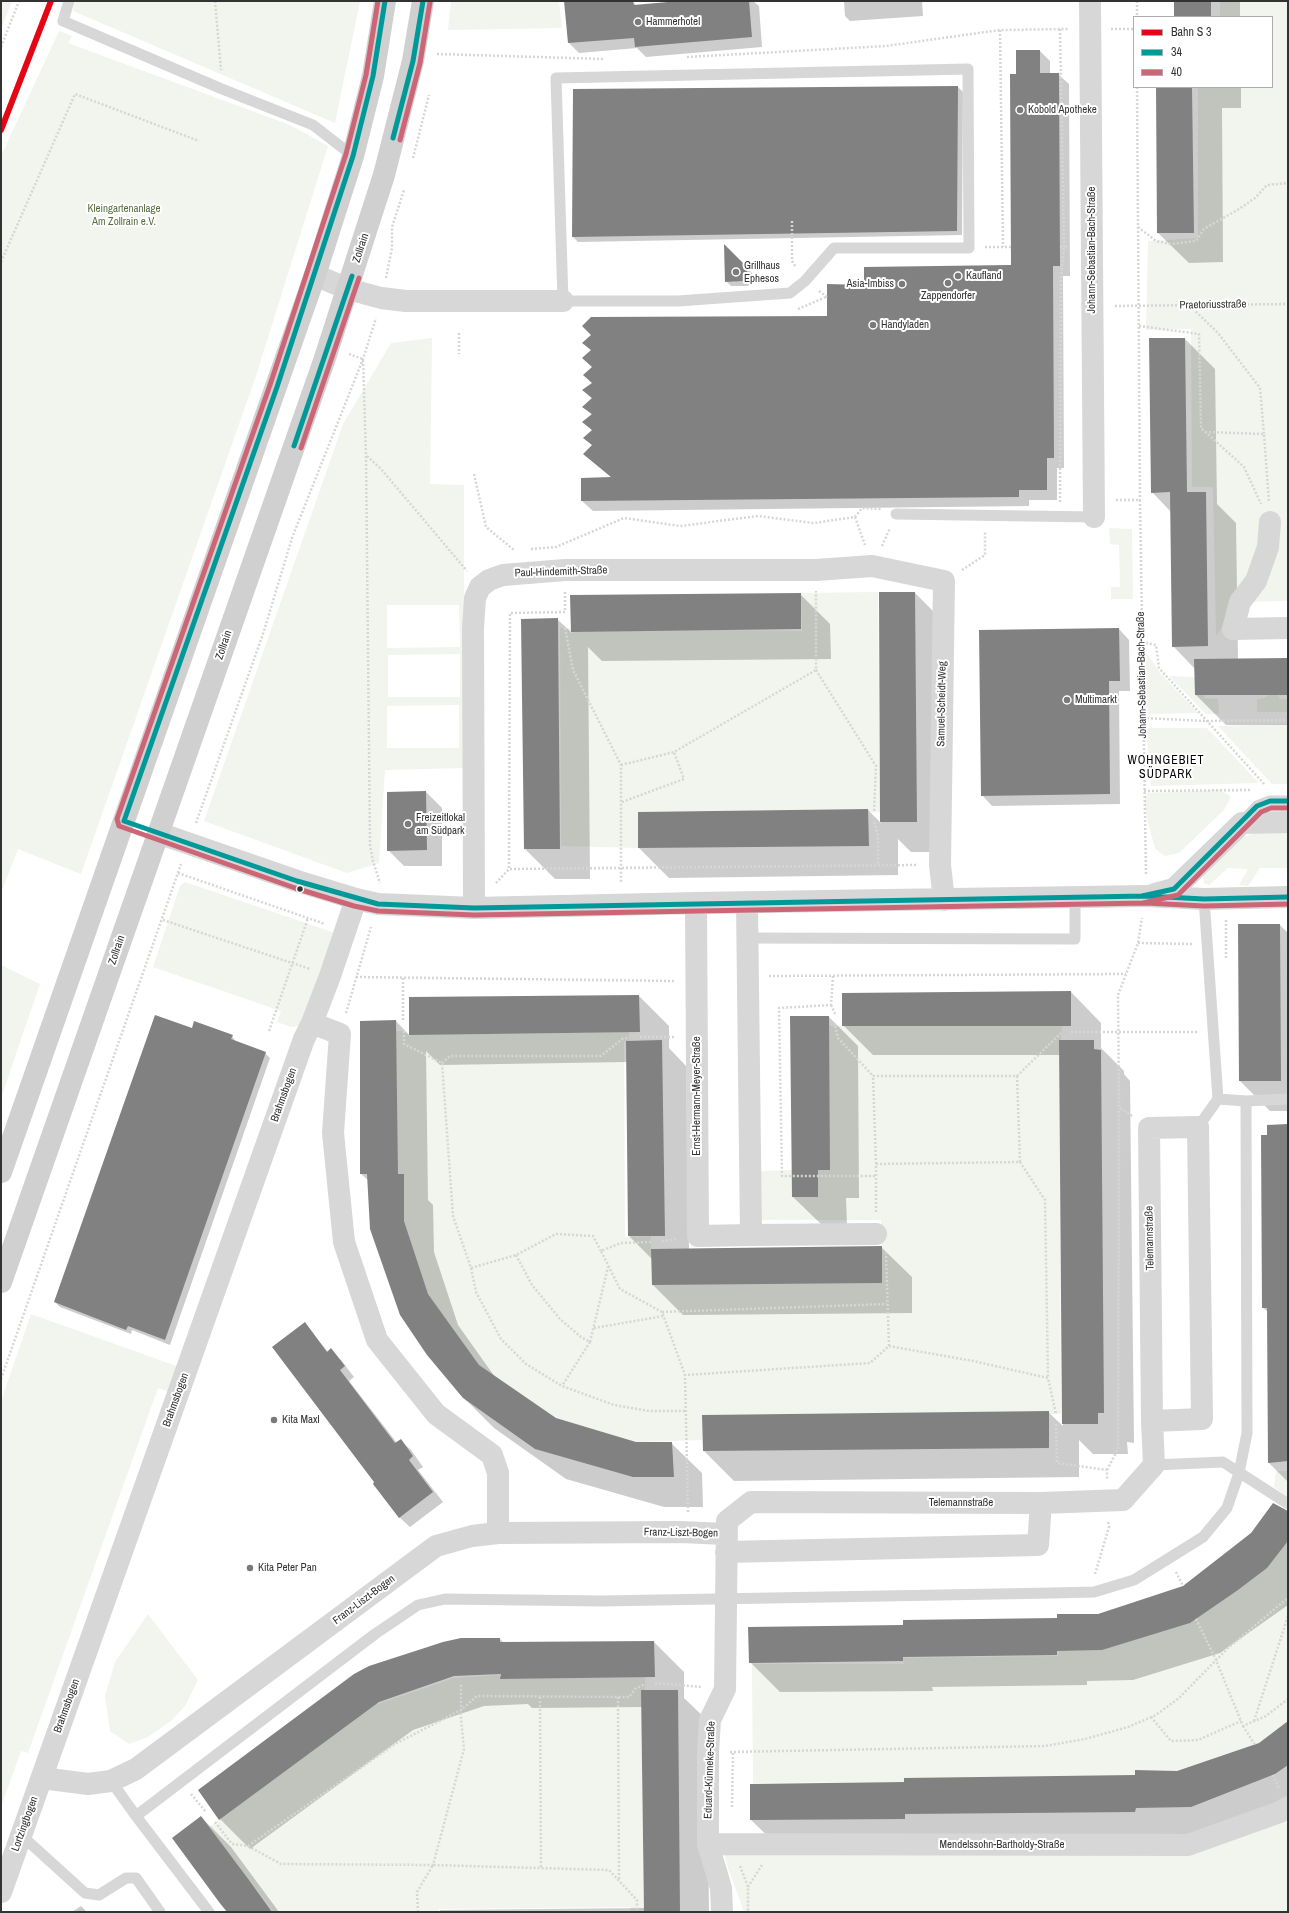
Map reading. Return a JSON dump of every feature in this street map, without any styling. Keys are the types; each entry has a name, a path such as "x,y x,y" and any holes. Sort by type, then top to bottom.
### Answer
{"main road":[{"path":"1,1172 315,275 353,156 373,76 385,1"},
{"name":"Zollrain","path":"1,1282 348,289 384,175 412,61 423,1"},
{"path":"124,822 158,833"}],"street":[{"name":"Johann-Sebastian-Bach-Straße","path":"1090,1 1093,508"},
{"path":"315,275 348,289 381,298 406,301 563,302"},
{"path":"1270,522 1268,547 1256,582 1240,602 1233,628 1288,628"},
{"path":"872,566 944,581"},
{"name":"Paul-Hindemith-Straße","path":"480,587 489,580 503,575 565,570 816,570 872,566"},
{"name":"Samuel-Scheidt-Weg","path":"944,581 940,865 944,900"},
{"path":"474,908 473,628 475,598 480,587"},
{"path":"1146,896 1174,889 1242,822 1288,822"},
{"path":"158,833 297,881 378,904 474,908 1146,896 1204,899 1288,897"},
{"name":"Brahmsbogen","path":"42,1778 304,1039 312,1024 330,976 356,899"},
{"name":"Ernst-Hermann-Meyer-Straße","path":"696,903 698,1236 876,1234"},
{"path":"747,903 751,1235"},
{"path":"312,1024 340,1034 333,1133 344,1242 377,1340 436,1414 492,1455 498,1473 498,1533"},
{"path":"1149,1128 1198,1127 1202,1418 1152,1421"},
{"name":"Telemannstraße","path":"726,1543 727,1521 752,1502 1041,1503 1123,1500 1154,1465 1152,1421 1149,1128"},
{"name":"Franz-Liszt-Bogen","path":"42,1778 88,1784 111,1781 136,1769 436,1546 472,1536 498,1533 688,1533 726,1543 1038,1546 1041,1503"},
{"name":"Eduard-Künneke-Straße","path":"722,1912 721,1888 708,1844 708,1753 710,1720 725,1689 726,1543"},
{"name":"Lortzingbogen","path":"1,1892 42,1778"},
{"name":"Mendelssohn-Bartholdy-Straße","path":"708,1844 1188,1846 1280,1812 1288,1807"}],"lane":[{"path":"69,1 63,21 222,89 313,125 353,156"},
{"path":"968,69 968,248 834,248 805,281 790,293 678,301 563,302 556,78 968,69"},
{"path":"896,514 1060,516 1093,508"},
{"path":"1242,822 1257,806 1270,801 1288,801"},
{"path":"748,938 1075,939 1076,898"},
{"path":"1198,1127 1218,1099 1204,899"},
{"path":"1218,1099 1246,1101 1288,1100"},
{"path":"136,1816 340,1659 418,1605 445,1599 549,1601 1094,1592 1134,1580 1203,1537 1226,1508 1240,1473 1247,1432 1246,1101"},
{"path":"1154,1465 1223,1462 1288,1504"},
{"path":"111,1781 208,1912"},
{"path":"21,1835 85,1893 99,1895 126,1878 136,1878 160,1912"}],"path":[{"path":"1,47 18,1"},
{"path":"215,1 222,89"},
{"path":"1137,1 1137,16"},
{"path":"680,57 886,46 1000,30 1133,28"},
{"path":"1060,29 1062,247 1060,516"},
{"path":"1000,30 1003,247 1011,247"},
{"path":"434,60 434,54 609,59"},
{"name":"Johann-Sebastian-Bach-Straße","path":"1119,1033 1118,994 1138,943 1146,896 1140,500 1137,88"},
{"path":"412,159 429,93"},
{"path":"1,262 75,94 200,141"},
{"path":"1138,226 1156,241 1170,244 1196,241 1204,229 1255,198 1267,185 1288,183"},
{"path":"1,1379 163,920 188,843 263,634 292,538 363,359 373,329 391,258 392,227 405,187"},
{"path":"792,221 792,261"},
{"path":"796,310 827,296"},
{"name":"Praetoriusstraße","path":"1139,306 1288,304"},
{"path":"1190,306 1218,332 1260,388 1270,522"},
{"path":"1139,326 1199,334 1201,428 1244,468 1270,522"},
{"path":"459,333 459,354"},
{"path":"340,1034 378,904 381,882 373,861 370,845 366,456 363,359"},
{"path":"1204,432 1264,434"},
{"path":"366,456 381,469 480,587"},
{"path":"474,474 486,527 513,550 520,550"},
{"path":"1093,508 1140,500"},
{"path":"527,549 556,547 624,518 680,526 758,516 814,523 855,517 862,508 892,510 896,514 872,566"},
{"path":"944,581 985,555 984,515"},
{"path":"855,517 872,566"},
{"path":"565,570 565,618"},
{"path":"816,570 816,670 876,766 874,812"},
{"path":"565,612 510,613 509,869 878,864 940,865"},
{"path":"565,628 573,670 622,765 622,905"},
{"path":"1142,642 1156,645 1159,668 1270,790"},
{"path":"622,765 674,752 816,670"},
{"path":"1143,718 1288,720"},
{"path":"622,802 684,779 674,752"},
{"path":"1144,791 1255,790"},
{"path":"874,822 878,836 878,864"},
{"path":"178,873 346,931"},
{"path":"269,1030 308,918"},
{"path":"163,920 330,976 696,982"},
{"path":"1138,943 1207,945"},
{"path":"748,976 1126,974"},
{"path":"833,976 831,1005 836,1016"},
{"path":"403,978 403,1020"},
{"path":"831,1005 779,1008 782,1176 876,1176"},
{"path":"836,1026 838,1038 873,1076 876,1164 876,1234 886,1235 889,1346"},
{"path":"404,1031 404,1044 442,1063"},
{"path":"1071,1032 1213,1032"},
{"path":"873,1076 1017,1076 1061,1033"},
{"path":"1086,1592 1094,1576 1109,1527 1107,1470 1118,1449 1119,1033"},
{"path":"640,1037 696,1036"},
{"path":"442,1063 450,1056 601,1056 622,1039 629,1038"},
{"path":"442,1063 453,1216 471,1268 476,1292 501,1339 526,1364 562,1386 614,1405 649,1411 686,1411"},
{"path":"1017,1076 1020,1162 1044,1200 1048,1378 1056,1414"},
{"path":"1119,1107 1149,1128"},
{"path":"876,1164 1020,1162"},
{"path":"471,1268 516,1255 556,1234 593,1236 620,1289 662,1312 887,1304"},
{"path":"601,1251 621,1242 651,1242"},
{"path":"516,1255 532,1285 560,1319 581,1337 590,1342"},
{"path":"562,1386 590,1342 609,1266"},
{"path":"662,1312 686,1375 688,1533"},
{"path":"594,1328 664,1316"},
{"path":"889,1346 973,1360 1048,1378"},
{"path":"686,1375 870,1363 889,1346"},
{"path":"1056,1424 1057,1464 1107,1470"},
{"path":"708,1753 1045,1746 1085,1739 1128,1727 1151,1717 1179,1698 1216,1660 1288,1598"},
{"path":"1254,1721 1288,1616"},
{"path":"1196,1619 1216,1660 1243,1726 1255,1745"},
{"path":"655,1683 684,1686"},
{"path":"418,1912 418,1892 434,1865 464,1749 461,1684"},
{"path":"248,1846 395,1744 461,1710 477,1696 630,1697 635,1689 645,1684"},
{"path":"540,1697 541,1868"},
{"path":"618,1697 619,1881"},
{"path":"1243,1726 1266,1716 1288,1698"},
{"path":"1151,1717 1171,1741 1198,1740 1241,1721"},
{"path":"180,1783 206,1812"},
{"path":"215,1822 232,1844 248,1846 281,1864 434,1865 609,1870 637,1900 637,1911"}],"green space":[{"path":"1,1 12,1 1,29"},
{"path":"75,1 360,1 335,123 73,11"},
{"path":"451,1 559,1 562,28 448,30"},
{"path":"1220,1 1288,1 1288,601 1240,602 1216,636 1213,487 1192,487 1191,329 1146,330 1148,241 1198,238 1198,88 1273,88 1273,16 1220,16"},
{"name":"Kleingartenanlage Am Zollrain e.V.","path":"59,31 72,36 68,43 290,125 328,146 256,376 81,874 18,849 1,893 1,156"},
{"path":"432,338 430,484 464,485 464,768 385,770 379,863 347,873 204,821 343,424 391,343","holes":["387,605 459,605 460,647 387,648","460,654 460,697 388,697 388,655","459,705 459,748 387,748 387,706"]},
{"path":"1109,528 1132,529 1133,599 1111,599 1111,587 1120,587 1119,545 1110,544"},
{"path":"878,592 880,812 868,812 868,809 638,812 638,848 561,846 560,628 802,631 801,593"},
{"path":"1146,652 1161,674 1198,713 1146,714"},
{"path":"1169,676 1195,677 1195,695 1205,695 1204,698 1218,699 1219,714 1206,714"},
{"path":"1269,695 1278,695 1280,699 1288,699 1288,712 1257,712 1257,699 1264,698"},
{"path":"1288,724 1288,784 1272,784 1218,726"},
{"path":"1146,728 1207,728 1259,783 1151,786"},
{"path":"1220,790 1229,795 1230,798 1224,810 1179,853 1165,856 1155,848 1144,802 1147,793"},
{"path":"1258,832 1288,832 1288,868 1260,868 1248,886 1239,885 1248,869 1228,868 1209,885 1204,883 1203,875 1243,837"},
{"path":"185,882 335,933 304,1022 299,1026 291,1027 277,1022 281,1011 153,967 180,886"},
{"path":"1,965 40,984 1,1098"},
{"path":"829,1026 1062,1026 1061,1040 1059,1041 1061,1414 1049,1414 1049,1411 703,1415 702,1440 636,1442 556,1418 479,1365 428,1294 404,1221 404,1175 398,1174 396,1031 404,1031 410,1035 629,1032 629,1041 624,1041 625,1237 651,1236 652,1285 882,1283 881,1220 761,1220 759,1171 830,1169"},
{"path":"31,1314 182,1368 173,1393 158,1388 28,1753 21,1751 1,1807 1,1401"},
{"path":"1276,1471 1288,1471 1288,1498 1274,1487"},
{"path":"1288,1541 1288,1721 1259,1743 1177,1771 1135,1770 1135,1775 904,1782 753,1783 752,1664 904,1664 903,1658 1058,1656 1059,1651 1102,1650 1190,1623 1267,1568"},
{"path":"148,1614 198,1680 185,1706 172,1720 148,1737 129,1744 110,1731 105,1696 115,1662"},
{"path":"500,1675 500,1679 645,1677 645,1690 641,1690 644,1911 631,1911 630,1907 439,1909 439,1912 274,1912 209,1827 375,1705 454,1678"},
{"path":"1288,1807 1288,1912 744,1912 728,1868 722,1844 1188,1845"}],"building":[{"path":"564,1 633,1 634,5 679,1 749,1 752,37 635,47 634,38 568,43"},
{"path":"1174,1 1211,1 1211,16 1174,16"},
{"name":"Kaufland","path":"1016,50 1040,50 1040,73 1059,73 1060,266 1053,266 1054,458 1047,458 1047,490 1019,490 1019,497 581,501 581,478 611,477 583,454 592,445 583,438 592,430 582,422 592,414 582,407 592,398 582,390 592,383 583,375 592,367 582,358 591,350 582,343 591,335 582,326 591,317 827,316 827,284 864,285 864,267 1011,265 1010,74 1016,74"},
{"path":"958,86 957,231 572,237 573,89"},
{"path":"1156,88 1192,88 1194,233 1157,233"},
{"name":"Grillhaus Ephesos","path":"724,244 747,267 747,276 743,281 725,282"},
{"path":"1149,338 1185,338 1187,492 1206,492 1208,646 1172,647 1170,492 1151,493"},
{"path":"879,592 915,592 917,822 880,822"},
{"path":"801,593 801,629 571,632 570,595"},
{"path":"558,618 560,849 524,849 521,619"},
{"path":"1119,628 1120,681 1109,681 1110,794 981,796 979,630"},
{"path":"1288,658 1288,695 1195,695 1194,659"},
{"path":"426,791 427,850 387,851 387,792"},
{"path":"868,809 869,846 638,848 638,812"},
{"path":"1238,924 1280,924 1281,1081 1239,1081"},
{"path":"1071,991 1071,1026 842,1026 842,993"},
{"path":"639,995 640,1032 409,1035 409,997"},
{"path":"155,1015 192,1028 194,1021 233,1035 231,1039 266,1052 165,1340 128,1326 126,1330 54,1302"},
{"path":"790,1016 829,1016 830,1170 818,1170 818,1197 792,1197"},
{"path":"396,1020 398,1174 404,1174 404,1221 428,1294 479,1365 556,1418 636,1442 672,1442 674,1477 633,1477 535,1449 463,1398 427,1355 400,1315 370,1229 367,1174 360,1174 360,1021"},
{"path":"662,1040 665,1236 628,1236 626,1041"},
{"path":"1059,1040 1094,1040 1094,1049 1101,1050 1104,1413 1098,1413 1098,1424 1062,1424"},
{"path":"1288,1124 1288,1461 1268,1463 1267,1308 1262,1308 1261,1135 1267,1135 1267,1125"},
{"path":"882,1246 882,1283 652,1285 651,1249"},
{"path":"305,1322 327,1352 331,1348 345,1366 340,1370 395,1443 401,1439 413,1456 409,1460 433,1492 399,1518 373,1484 374,1482 272,1347"},
{"path":"1049,1411 1049,1448 703,1451 702,1415"},
{"path":"1273,1503 1288,1511 1288,1541 1267,1568 1190,1623 1102,1650 1057,1651 1057,1655 903,1657 903,1661 749,1663 748,1627 903,1625 903,1620 1057,1618 1057,1614 1098,1614 1183,1586 1251,1533"},
{"path":"461,1638 500,1638 500,1642 654,1641 655,1677 500,1679 501,1674 454,1676 379,1702 219,1820 198,1790 354,1674 369,1666 443,1642"},
{"path":"641,1690 678,1690 680,1912 644,1912"},
{"path":"1288,1721 1288,1765 1275,1774 1191,1807 1136,1808 1135,1812 905,1814 905,1819 750,1820 750,1784 904,1782 904,1778 1135,1775 1135,1770 1177,1771 1259,1743"},
{"path":"201,1816 272,1912 227,1912 219,1902 172,1838"}],"transit line":[{"path":"1,130 51,1"},
{"name":"40","path":"378,1 366,75 346,154 270,385 117,819 119,826 295,888 354,906 378,911 474,915 1146,903 1204,906 1288,904"},
{"name":"34","path":"385,1 373,76 353,156 277,387 124,821 297,881 378,904 474,908 1146,896 1204,899 1288,897"},
{"name":"34","path":"393,138 413,61 423,1"},
{"name":"40","path":"400,140 420,63 430,2"},
{"name":"34","path":"294,446 352,276"},
{"name":"40","path":"301,448 359,278"},
{"name":"34","path":"1142,896 1174,889 1257,806 1270,801 1288,801"},
{"name":"40","path":"1143,903 1178,895 1261,812 1271,808 1288,808"}],"place":[{"name":"Hammerhotel","path":"638,22"},
{"name":"Kobold Apotheke","path":"1020,110"},
{"name":"Grillhaus Ephesos","path":"736,272"},
{"name":"Kaufland","path":"958,276"},
{"name":"Zappendorfer","path":"948,283"},
{"name":"Asia-Imbiss","path":"902,284"},
{"name":"Handyladen","path":"873,325"},
{"name":"Multimarkt","path":"1067,700"},
{"name":"Freizeitlokal am Südpark","path":"408,824"},
{"name":"Kita Maxl","path":"274,1420"},
{"name":"Kita Peter Pan","path":"250,1568"}],"district":[{"name":"WOHNGEBIET SÜDPARK","path":"1166,768"}]}
